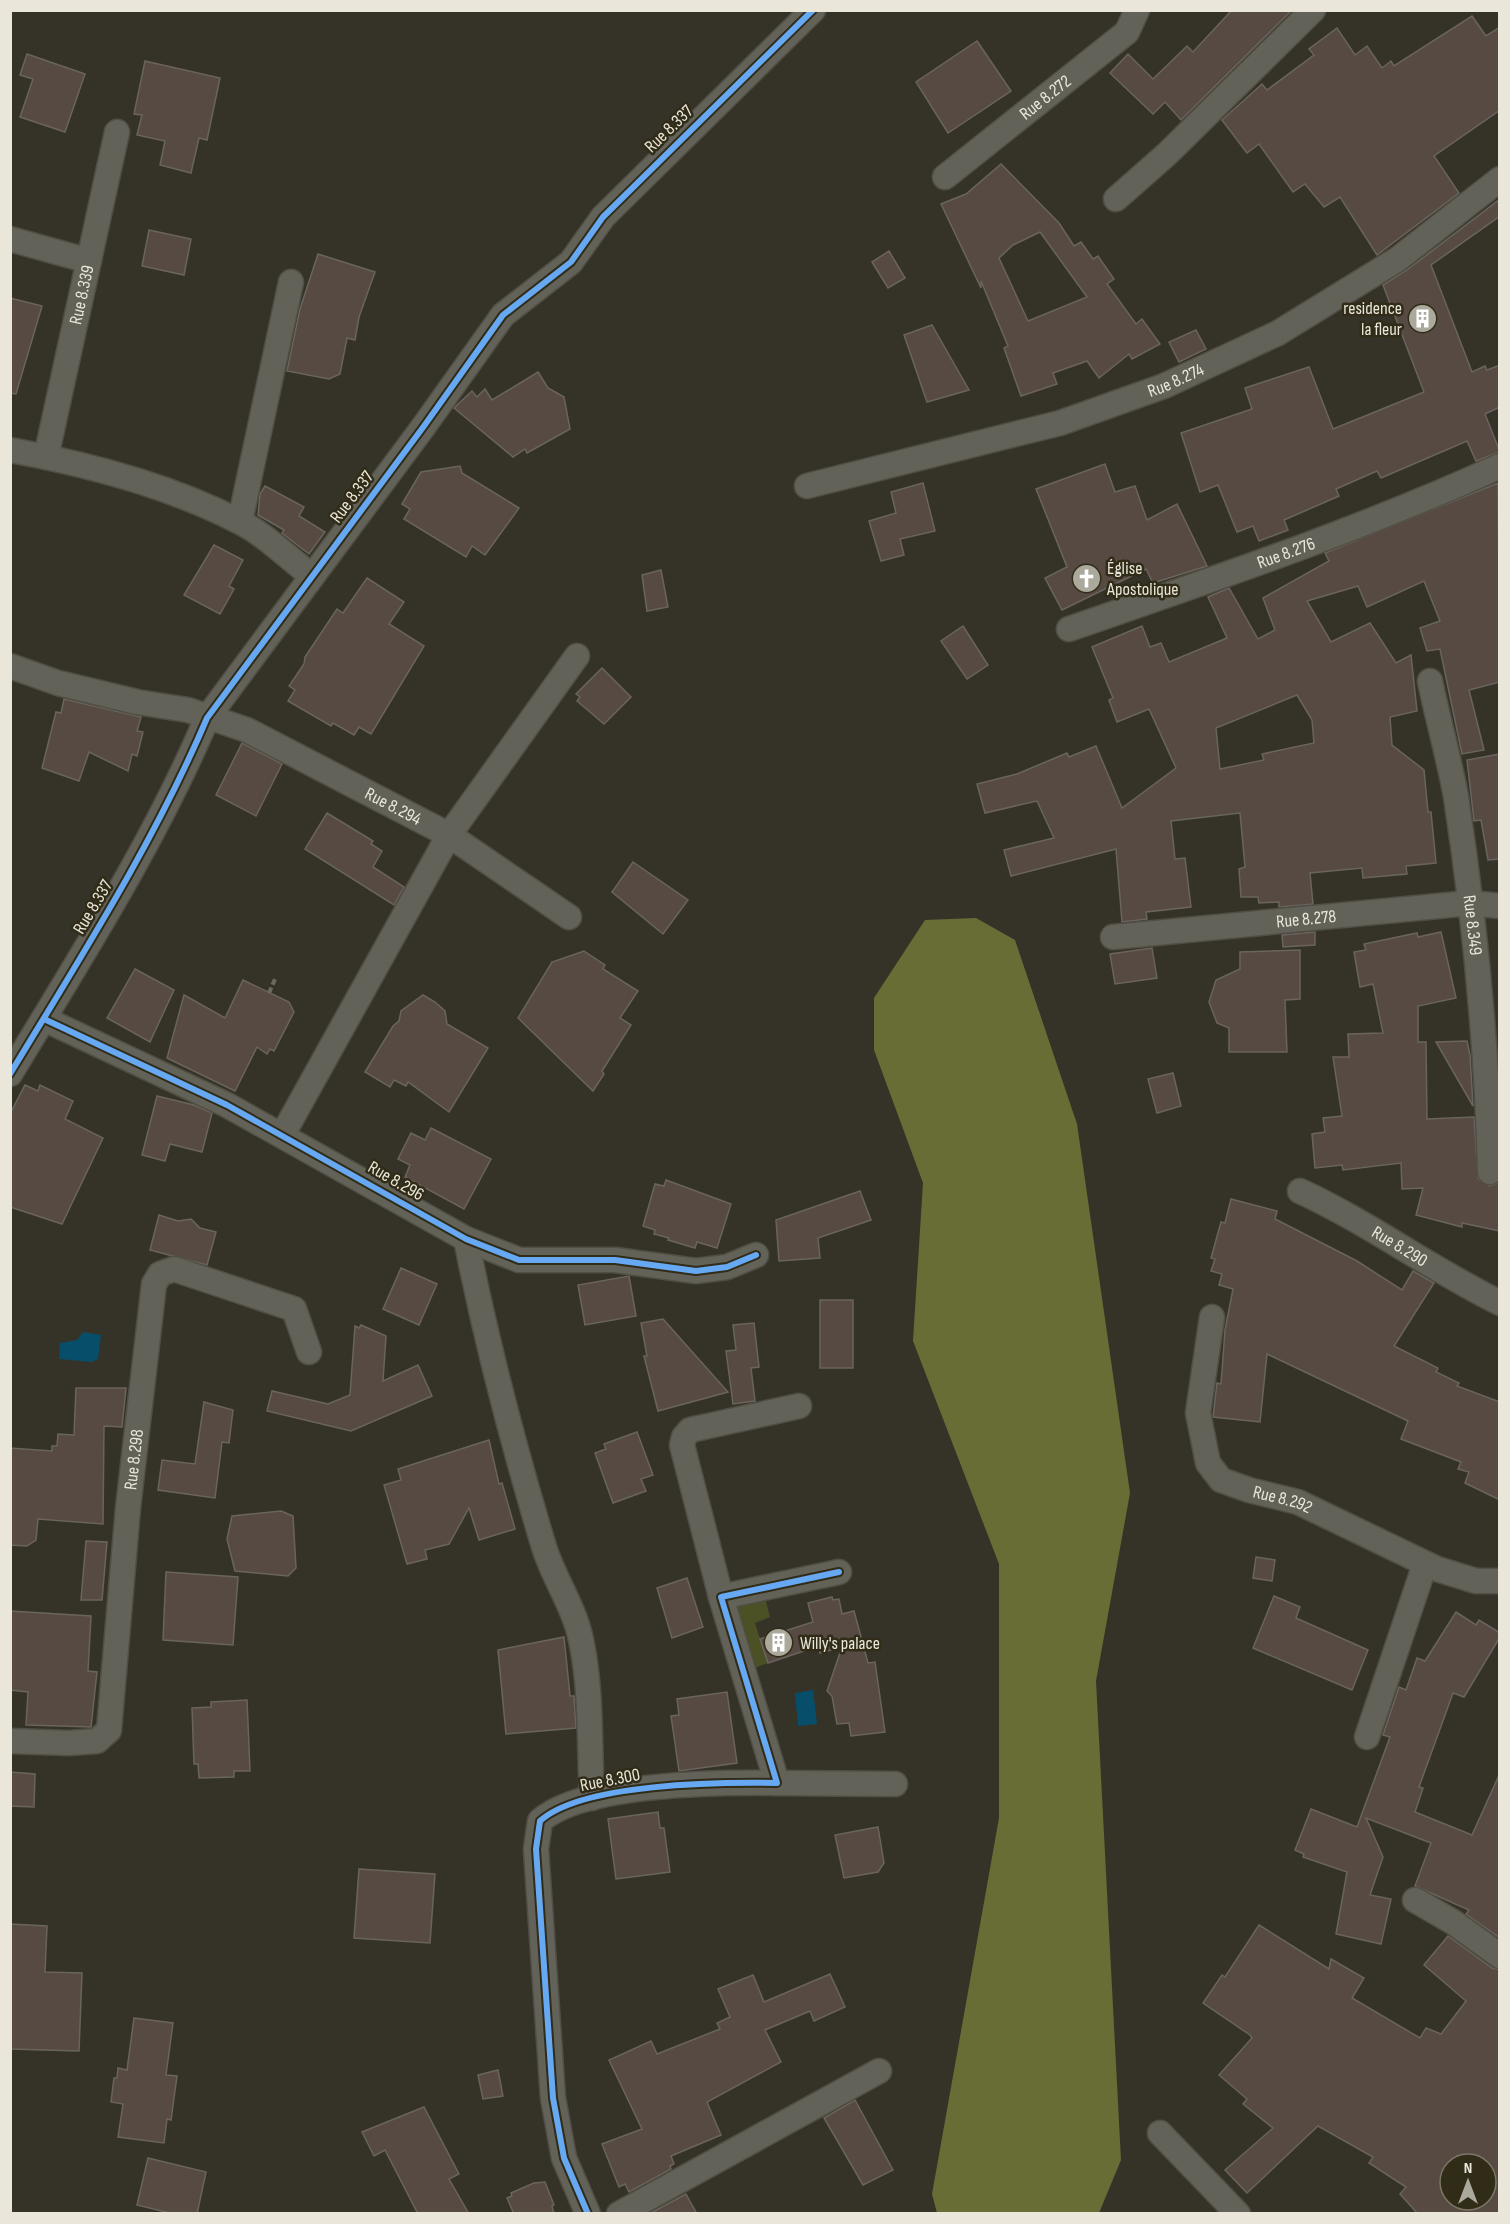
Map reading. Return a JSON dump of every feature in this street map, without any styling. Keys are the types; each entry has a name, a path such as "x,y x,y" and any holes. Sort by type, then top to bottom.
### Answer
{"street":[{"name":"Rue 8.337","path":"10,1074 130,874 188,762 207,718 502,315 571,262 603,217 813,10"},
{"name":"Rue 8.272","path":"945,177 1127,32 1137,10"},
{"path":"1116,199 1167,154 1313,10"},
{"name":"Rue 8.339","path":"46,456 117,132"},
{"name":"Rue 8.274","path":"807,486 1060,423 1164,386 1278,333 1398,259 1500,179"},
{"path":"10,239 89,261"},
{"path":"240,521 291,282"},
{"path":"10,450 46,456 116,474 240,521 312,576"},
{"name":"Rue 8.276","path":"1068,629 1321,540 1434,496 1500,466"},
{"path":"283,1134 449,835 577,656"},
{"name":"Rue 8.294","path":"10,666 58,682 137,702 188,710 247,730 449,835 569,917"},
{"name":"Rue 8.349","path":"1430,681 1455,794 1470,903 1488,1089 1490,1172"},
{"name":"Rue 8.278","path":"1113,937 1470,903 1500,906"},
{"name":"Rue 8.296","path":"44,1019 227,1105 283,1134 466,1239 519,1260 615,1260 696,1271 727,1267 756,1255"},
{"name":"Rue 8.290","path":"1300,1191 1340,1210 1462,1284 1500,1303"},
{"path":"466,1239 486,1341 507,1425 547,1557 570,1604 581,1640 586,1668 592,1798"},
{"name":"Rue 8.298","path":"10,1741 69,1743 97,1741 109,1730 128,1508 154,1284 160,1274 174,1269 294,1309 309,1352"},
{"name":"Rue 8.292","path":"1212,1317 1198,1413 1208,1463 1221,1480 1249,1490 1298,1502 1425,1564 1476,1581 1498,1584"},
{"path":"777,1783 721,1597 682,1445 684,1437 690,1430 799,1406"},
{"path":"1367,1737 1425,1564"},
{"path":"721,1597 839,1572"},
{"name":"Rue 8.300","path":"588,2214 564,2158 553,2098 536,1849 540,1821 552,1809 592,1798 654,1787 728,1782 895,1784"},
{"path":"1415,1900 1453,1922 1500,1956"},
{"path":"619,2214 879,2071"},
{"path":"1160,2133 1238,2214"}],"path":[{"path":"269,993 275,979"}],"green space":[{"path":"976,918 1015,940 1077,1124 1130,1493 1096,1681 1121,2160 1099,2213 937,2213 932,2194 999,1818 999,1564 913,1341 923,1183 874,1050 874,998 925,920"},
{"path":"763,1590 770,1617 755,1623 768,1663 754,1668 733,1600"}],"water":[{"path":"83,1332 101,1335 98,1359 92,1362 59,1359 60,1343 77,1340"},
{"path":"813,1690 817,1724 798,1726 795,1693"}],"building":[{"path":"1232,10 1292,10 1181,120 1165,102 1153,114 1110,73 1128,54 1153,79 1187,46 1193,52"},
{"path":"1472,16 1486,36 1500,27 1500,110 1434,156 1459,193 1377,255 1340,197 1324,207 1305,184 1293,192 1259,144 1247,153 1222,120 1262,84 1267,90 1314,55 1309,49 1337,28 1355,55 1367,46 1382,68 1391,61 1394,66"},
{"path":"977,41 1011,91 948,133 916,82"},
{"path":"27,54 85,74 65,132 20,117 33,79 20,75"},
{"path":"145,61 220,78 207,140 199,138 191,173 160,165 165,141 137,135 142,115 134,114"},
{"path":"1001,164 1059,223 1074,246 1081,242 1093,259 1098,256 1114,279 1107,284 1136,324 1142,319 1160,344 1132,359 1129,354 1099,378 1087,361 1053,373 1057,384 1021,396 1004,348 1008,346 981,281 981,288 941,204 966,194","holes":["1040,232 1087,297 1028,321 999,258 1013,245"]},
{"path":"1500,199 1500,216 1431,265 1472,372 1485,366 1487,370 1500,365 1500,407 1485,414 1500,452 1476,461 1467,441 1381,478 1377,471 1336,489 1339,496 1284,520 1288,530 1259,541 1253,526 1237,532 1218,485 1200,492 1181,433 1252,409 1245,388 1309,367 1333,429 1424,392 1383,285 1407,270"},
{"path":"149,230 191,239 184,275 142,266"},
{"path":"889,251 905,278 888,288 872,262"},
{"path":"318,254 375,272 359,317 355,340 347,338 340,374 329,379 287,371 300,309"},
{"path":"10,298 42,306 16,394 10,393"},
{"path":"932,325 969,390 927,402 904,335"},
{"path":"1196,330 1206,349 1179,362 1169,342"},
{"path":"538,372 548,388 564,397 570,429 527,453 525,449 513,457 454,408 472,391 477,397 485,389 492,400"},
{"path":"1105,464 1115,492 1135,486 1147,520 1177,504 1207,566 1153,583 1146,569 1062,610 1045,578 1067,567 1036,489"},
{"path":"460,466 462,473 519,508 485,555 472,546 466,557 404,519 410,509 402,504 421,472"},
{"path":"923,483 935,531 900,539 904,555 881,561 869,521 896,513 891,492"},
{"path":"1498,483 1500,682 1469,690 1484,750 1462,754 1440,649 1427,651 1420,628 1440,621 1424,581 1367,607 1358,586 1307,601 1331,642 1370,623 1396,663 1411,655 1417,711 1390,717 1392,745 1424,770 1436,863 1406,866 1407,874 1363,878 1362,868 1310,873 1313,904 1279,907 1279,902 1259,903 1258,897 1241,897 1239,869 1245,867 1240,813 1171,821 1175,859 1185,858 1191,907 1146,912 1147,919 1122,922 1116,849 1011,876 1004,850 1054,838 1037,801 985,813 977,784 1017,774 1067,753 1069,757 1096,746 1122,808 1176,768 1149,709 1117,722 1109,700 1113,698 1092,647 1142,626 1150,647 1161,643 1169,662 1227,638 1208,597 1229,588 1258,639 1275,630 1263,598 1329,561 1325,553","holes":["1297,695 1312,720 1314,743 1262,754 1264,760 1220,769 1216,728"]},
{"path":"265,486 304,507 299,516 325,532 309,554 282,533 284,530 258,515 260,494"},
{"path":"214,545 243,560 229,586 234,589 220,614 184,595"},
{"path":"661,570 668,607 647,611 642,575"},
{"path":"367,578 404,602 389,624 424,646 371,734 359,727 354,735 333,723 331,726 288,701 295,690 289,686 337,609 343,613"},
{"path":"963,626 988,665 967,679 941,641"},
{"path":"602,668 631,697 604,724 577,701 580,697 576,694"},
{"path":"64,699 141,717 137,731 143,732 137,756 132,754 128,771 89,752 79,781 42,768 56,712 61,713"},
{"path":"242,743 282,764 256,816 216,795"},
{"path":"1500,754 1500,859 1488,860 1481,820 1474,821 1467,760"},
{"path":"327,813 373,841 371,844 382,851 373,867 404,887 394,905 305,849"},
{"path":"633,862 688,900 663,934 612,892"},
{"path":"1315,932 1315,945 1283,947 1282,935"},
{"path":"1441,932 1456,998 1418,1006 1418,1042 1426,1042 1427,1119 1474,1117 1478,1179 1490,1186 1500,1182 1500,1231 1462,1223 1462,1227 1416,1215 1423,1188 1402,1189 1401,1163 1343,1170 1342,1165 1315,1168 1312,1134 1325,1132 1323,1118 1342,1116 1333,1057 1349,1057 1348,1034 1383,1033 1373,984 1360,987 1354,952 1366,950 1364,944 1417,933 1418,937"},
{"path":"1152,948 1157,978 1115,984 1110,954"},
{"path":"1300,950 1300,999 1285,1000 1287,1052 1229,1052 1229,1028 1217,1023 1209,1002 1216,980 1240,969 1240,952"},
{"path":"584,951 605,965 603,969 638,991 620,1018 631,1025 602,1071 604,1074 593,1091 518,1018 552,962"},
{"path":"135,969 174,990 150,1042 107,1018"},
{"path":"243,980 289,1002 294,1012 274,1051 270,1049 267,1054 257,1047 235,1091 167,1058 184,995 225,1018"},
{"path":"423,995 445,1011 447,1024 488,1048 449,1112 408,1082 406,1086 394,1080 390,1087 365,1072 393,1026 399,1021 401,1011"},
{"path":"1467,1041 1470,1055 1473,1106 1436,1042"},
{"path":"1173,1073 1181,1106 1157,1113 1148,1079"},
{"path":"25,1085 38,1091 40,1085 73,1101 65,1119 103,1138 62,1224 10,1207 10,1114"},
{"path":"157,1096 194,1105 212,1113 202,1152 170,1144 165,1161 142,1155"},
{"path":"431,1128 491,1159 464,1209 405,1177 410,1165 398,1159 411,1133 425,1140"},
{"path":"666,1180 731,1204 717,1248 697,1242 695,1248 668,1240 669,1238 654,1234 655,1230 643,1226 655,1184 664,1186"},
{"path":"860,1191 871,1220 818,1238 820,1258 779,1261 776,1220"},
{"path":"1231,1199 1277,1211 1275,1219 1357,1261 1402,1290 1413,1271 1434,1283 1394,1346 1438,1368 1436,1372 1459,1383 1457,1386 1500,1402 1500,1500 1465,1483 1469,1472 1458,1469 1461,1462 1401,1439 1408,1421 1267,1354 1260,1422 1213,1417 1217,1383 1221,1384 1225,1330 1233,1289 1219,1285 1222,1274 1211,1271 1215,1259 1211,1258 1221,1222 1225,1223"},
{"path":"159,1215 178,1221 191,1219 200,1228 216,1232 207,1265 150,1250"},
{"path":"401,1268 437,1284 419,1325 383,1309"},
{"path":"629,1276 636,1316 585,1325 578,1285"},
{"path":"820,1300 853,1300 853,1368 820,1368"},
{"path":"663,1319 728,1392 658,1411 644,1356 647,1356 641,1323"},
{"path":"754,1323 759,1367 751,1368 755,1401 733,1404 726,1351 736,1350 733,1325"},
{"path":"361,1325 386,1336 383,1381 418,1365 432,1396 351,1431 267,1411 272,1391 328,1404 350,1395 355,1326 359,1328"},
{"path":"76,1388 126,1388 122,1427 104,1426 103,1524 38,1519 36,1540 27,1546 10,1545 10,1448 52,1451 52,1446 57,1446 58,1434 74,1435"},
{"path":"204,1402 233,1410 229,1443 222,1442 215,1498 158,1490 162,1460 195,1464"},
{"path":"637,1432 653,1475 641,1479 646,1491 613,1503 595,1453 606,1449 604,1444"},
{"path":"489,1440 499,1484 502,1483 515,1529 479,1540 469,1508 449,1544 425,1550 427,1559 407,1564 384,1485 401,1480 398,1469"},
{"path":"281,1511 293,1516 296,1568 288,1576 235,1571 227,1539 232,1516"},
{"path":"86,1541 107,1542 102,1600 81,1600"},
{"path":"1256,1557 1275,1560 1272,1581 1253,1578"},
{"path":"166,1572 238,1577 233,1645 163,1640"},
{"path":"687,1578 703,1627 672,1638 657,1588"},
{"path":"1274,1596 1300,1607 1296,1618 1368,1650 1352,1690 1253,1648"},
{"path":"832,1597 833,1600 839,1599 842,1614 854,1611 868,1663 875,1662 885,1732 851,1736 849,1723 837,1724 832,1696 827,1691 842,1647 820,1653 819,1646 768,1663 760,1639 813,1622 808,1603"},
{"path":"10,1611 91,1616 88,1671 97,1672 91,1727 26,1725 28,1692 10,1690"},
{"path":"1456,1612 1476,1625 1479,1620 1500,1633 1500,1637 1464,1697 1453,1693 1419,1787 1423,1788 1415,1812 1472,1835 1500,1773 1500,1938 1466,1914 1469,1910 1415,1886 1431,1843 1366,1818 1383,1857 1370,1895 1391,1899 1381,1944 1336,1934 1347,1872 1303,1857 1304,1854 1295,1850 1311,1809 1357,1827 1390,1737 1383,1735 1399,1687 1406,1690 1417,1658 1425,1661"},
{"path":"564,1637 570,1696 574,1696 576,1728 506,1734 498,1650"},
{"path":"727,1692 737,1763 679,1771 671,1716 679,1715 677,1699"},
{"path":"247,1700 250,1771 234,1771 234,1777 199,1778 198,1764 194,1764 192,1708 211,1707 211,1702"},
{"path":"10,1772 35,1774 34,1807 10,1806"},
{"path":"658,1812 660,1828 664,1828 670,1872 616,1879 608,1819"},
{"path":"878,1827 884,1863 878,1872 844,1878 835,1835"},
{"path":"359,1869 435,1874 430,1943 354,1938"},
{"path":"10,1924 47,1926 45,1972 82,1973 79,2051 10,2049"},
{"path":"1259,1925 1329,1969 1331,1959 1364,1978 1352,1998 1420,2038 1426,2028 1441,2034 1466,2001 1424,1965 1448,1936 1492,1968 1500,1970 1500,2214 1418,2214 1400,2194 1406,2187 1369,2163 1373,2157 1318,2126 1247,2193 1225,2170 1273,2128 1243,2104 1247,2099 1219,2075 1252,2038 1203,2003 1222,1975 1225,1977"},
{"path":"830,1974 845,2007 814,2021 810,2011 765,2030 781,2062 707,2102 721,2135 671,2156 674,2164 670,2166 671,2169 629,2192 625,2184 619,2187 602,2144 642,2129 609,2060 651,2041 657,2054 720,2029 717,2023 730,2017 718,1989 753,1975 764,2002"},
{"path":"134,2018 173,2023 166,2075 177,2076 171,2120 167,2119 164,2143 118,2137 123,2104 111,2102 114,2078 117,2078 118,2068 127,2070"},
{"path":"498,2070 503,2096 483,2099 478,2075"},
{"path":"855,2100 893,2170 863,2185 824,2118"},
{"path":"424,2107 459,2174 449,2179 469,2214 418,2214 385,2150 374,2156 362,2132"},
{"path":"148,2158 206,2172 197,2214 174,2214 137,2205"},
{"path":"545,2182 554,2205 552,2206 554,2214 514,2214 507,2198 512,2196 511,2193 534,2183"},
{"path":"686,2194 697,2214 649,2214"}],"cycle path":[{"path":"10,1074 140,855 207,718 424,426 503,315 571,262 603,217 813,10"},
{"path":"44,1019 227,1105 466,1239 519,1260 615,1260 696,1271 727,1267 756,1255"},
{"path":"588,2214 564,2158 553,2098 536,1849 540,1821 560,1808 618,1792 653,1787 722,1783 777,1783 721,1597 839,1572"}],"place":[{"name":"residence la fleur","path":"1423,318"},
{"name":"Église Apostolique","path":"1086,578"},
{"name":"Willy's palace","path":"779,1643"}]}
